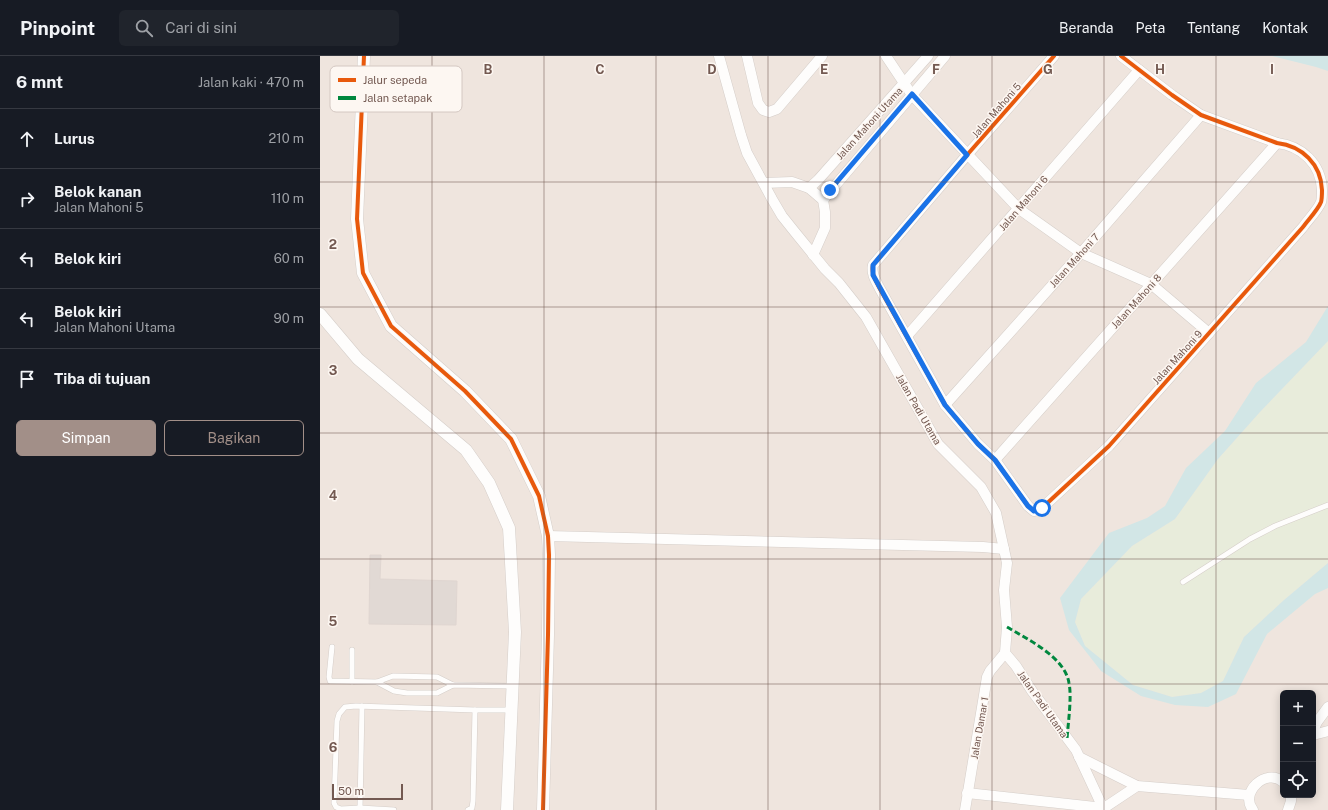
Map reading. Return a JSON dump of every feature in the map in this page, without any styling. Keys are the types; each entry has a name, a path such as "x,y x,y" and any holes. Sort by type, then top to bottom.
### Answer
{"street":[{"path":"364,56 364,66"},
{"name":"Jalan Padi Utama","path":"719,56 747,154 782,216 866,317 938,444 981,487 996,513 1007,563 1004,590 1007,627 1005,652 1079,757 1104,809"},
{"path":"747,56 758,103 763,110 769,112 777,109 822,56"},
{"path":"886,56 912,94 967,155 1019,209 1081,253 1151,284 1209,333"},
{"name":"Jalan Mahoni Utama","path":"809,188 818,180 928,56"},
{"name":"Jalan Mahoni Utama","path":"823,200 945,56"},
{"name":"Jalan Mahoni 5","path":"907,336 873,275 873,265 1054,56"},
{"path":"1121,56 1201,115 1277,143"},
{"name":"Jalan Mahoni 6","path":"907,336 1139,70"},
{"path":"362,112 357,219 363,273 391,326 465,391 511,439 539,496 548,536 549,555 543,810"},
{"name":"Jalan Mahoni 7","path":"945,405 1081,253 1201,115"},
{"name":"Jalan Mahoni 9","path":"995,460 1028,506 1034,511 1042,508 1109,446 1302,227 1321,202 1321,182 1312,160 1293,148 1277,143"},
{"name":"Jalan Mahoni 8","path":"995,460 1277,143"},
{"path":"764,183 792,182 809,188 823,200 825,228 813,255"},
{"path":"320,314 358,359 466,450 489,483 509,528 515,632 507,810"},
{"path":"907,336 945,405 978,444 995,460"},
{"path":"548,536 983,547 1004,549"},
{"name":"Jalan Damar 1","path":"965,810 987,677 1005,652"},
{"path":"1315,726 1328,707"},
{"path":"1316,734 1328,731"},
{"path":"1079,757 1137,786 1249,795"},
{"path":"1253,810 1251,808 1249,795 1255,783 1271,777 1280,777"},
{"path":"967,793 1104,809 1137,786"},
{"path":"1288,810 1291,798"}],"lane":[{"path":"1183,582 1250,539 1275,526 1328,505"},
{"path":"332,647 329,677 330,681 377,682 392,676 436,677 453,685 513,686"},
{"path":"352,650 352,682"},
{"path":"377,682 394,691 407,692 437,692 453,685"},
{"path":"394,810 360,808 340,809 336,807 334,803 337,730 339,714 345,707 362,706 512,710"},
{"path":"360,808 362,706"},
{"path":"468,810 472,808 473,801 475,710"}],"shaded area":[{"path":"320,56 1328,56 1328,810 320,810"},
{"path":"1272,56 1328,56 1328,71 1316,67"},
{"path":"1328,306 1328,341 1260,412 1218,459 1175,519 1132,546 1081,599 1075,622 1085,646 1133,685 1172,697 1201,693 1223,681 1244,637 1284,600 1328,563 1328,588 1315,594 1267,634 1236,694 1208,707 1175,705 1141,696 1101,671 1069,630 1060,598 1109,533 1147,518 1165,506 1186,468 1225,431 1256,383 1306,342"}],"green space":[{"path":"1328,341 1328,563 1284,600 1244,637 1223,681 1201,693 1172,697 1133,685 1085,646 1075,622 1081,599 1132,546 1175,519 1218,459 1260,412"}],"building":[{"path":"370,555 381,555 380,579 457,581 456,625 369,624"}],"marked path":[{"path":"1007,627 1034,643 1053,657 1066,674 1070,689 1070,711 1067,739"}],"cycle path":[{"path":"364,56 364,66"},
{"path":"1054,56 873,265 874,277 880,289 945,405 978,444 995,460 1028,506 1034,511 1042,508 1109,446 1303,227 1320,205 1321,201 1322,190 1318,172 1314,164 1302,152 1201,115 1121,56"},
{"path":"362,112 357,219 363,273 391,326 465,391 511,439 539,496 548,536 549,555 543,810"}],"route":[{"path":"830,190 912,94 967,155 873,265 873,275 945,405 978,444 995,460 1028,506 1034,511 1042,508"}]}
